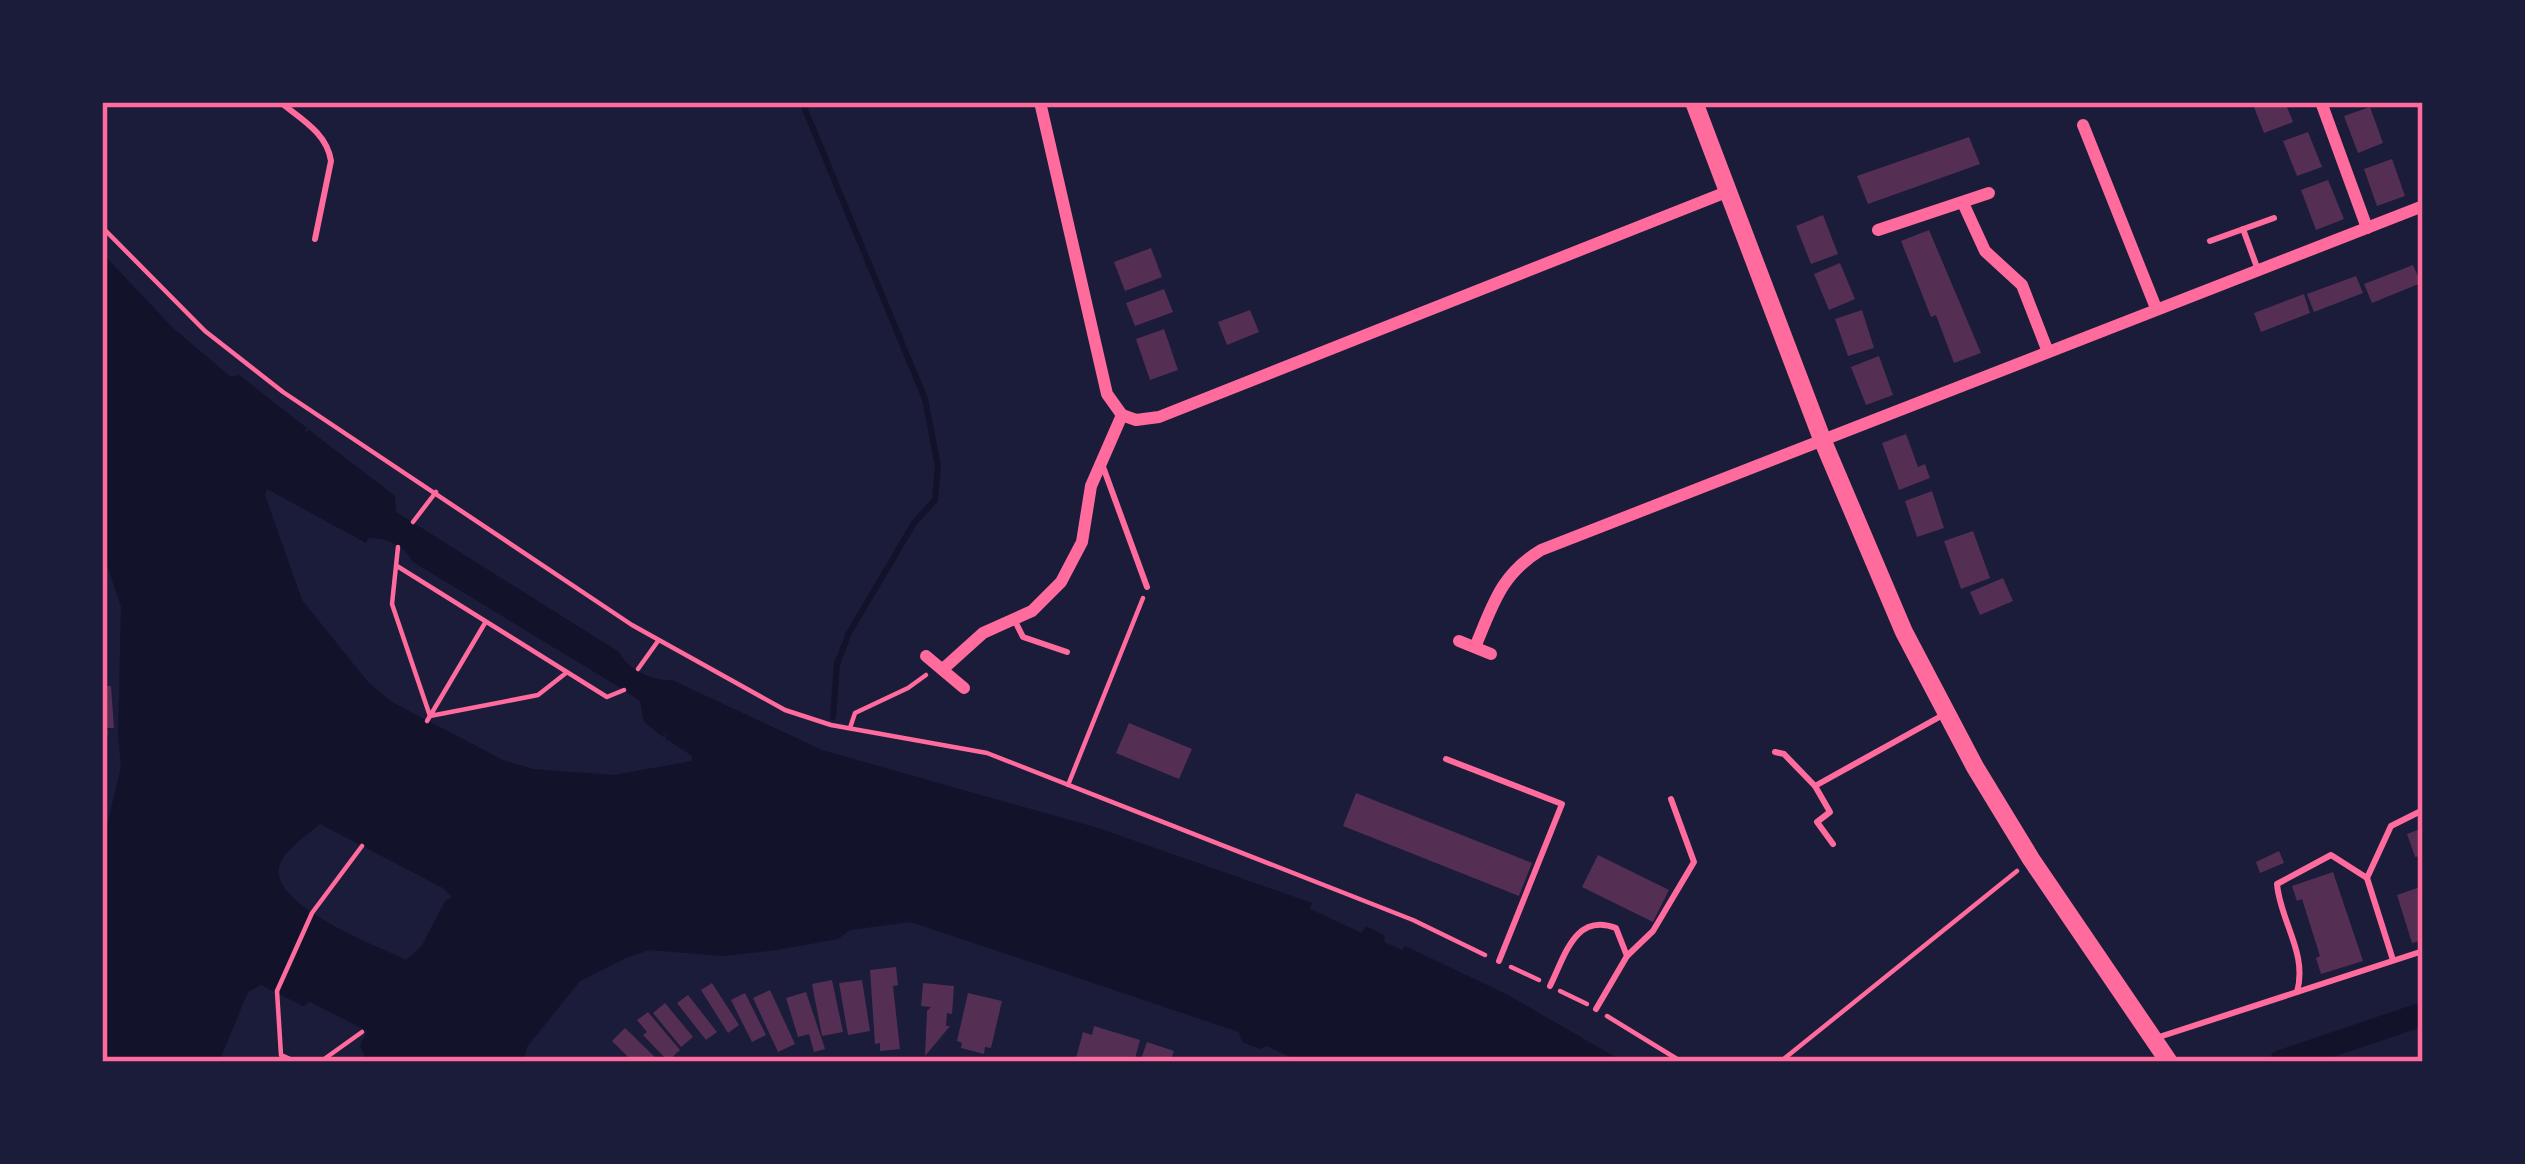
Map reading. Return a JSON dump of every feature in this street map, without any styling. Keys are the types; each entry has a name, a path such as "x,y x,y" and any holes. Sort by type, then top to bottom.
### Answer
{"main road":[{"path":"1694,102 1822,439 1885,589 1946,713 2030,860 2167,1059"}],"street":[{"path":"1040,102 1107,394 1123,415 1136,420 1159,417 1729,191"},
{"path":"2321,102 2367,228"},
{"path":"2083,125 2156,308"},
{"path":"1878,230 1989,193"},
{"path":"1963,202 1985,251 2022,285 2048,352"},
{"path":"1475,647 1501,587 1517,565 1529,558 2423,206"},
{"path":"943,669 983,633 1032,611 1061,582 1082,542 1091,486 1123,415"},
{"path":"1459,641 1491,654"},
{"path":"926,656 964,688"}],"lane":[{"path":"280,102 320,134 329,148 331,161 315,239"},
{"path":"2210,241 2274,218"},
{"path":"2243,229 2258,270"},
{"path":"1101,461 1148,587"},
{"path":"1014,619 1023,638 1067,652"},
{"path":"1815,786 1946,713"},
{"path":"1774,752 1784,754 1815,786 1830,812 1816,822 1833,844"},
{"path":"1447,758 1562,804 1498,961"},
{"path":"1596,1009 1627,956 1653,931 1694,862 1671,799"},
{"path":"2367,878 2391,826 2423,810"},
{"path":"2297,992 2300,958 2277,884 2331,855 2367,878 2393,960"},
{"path":"1550,986 1574,938 1589,924 1616,928 1627,956"},
{"path":"2152,1039 2423,951"}],"path":[{"path":"102,227 206,331 283,392 658,641 785,710 850,728 987,753 1413,920 1596,1009 1682,1062"},
{"path":"413,522 436,492"},
{"path":"398,547 392,604 429,718"},
{"path":"397,566 607,697 624,689"},
{"path":"1068,785 1148,587"},
{"path":"429,718 485,623"},
{"path":"638,669 658,641"},
{"path":"850,728 855,713 943,669"},
{"path":"429,718 538,695 566,673"},
{"path":"270,1062 288,1059 277,991 312,913 362,846"},
{"path":"1780,1062 2030,860"},
{"path":"320,1062 362,1032"}],"shaded area":[{"path":"102,253 174,329 231,377 239,375 307,428 303,434 309,430 395,496 396,512 619,652 642,673 672,680 822,750 1098,828 1312,903 1310,909 1362,933 1366,926 1385,936 1384,942 1402,950 1405,946 1506,994 1624,1062 1301,1062 1267,1046 1260,1049 1242,1042 1239,1032 911,922 850,930 838,939 777,950 722,956 649,950 626,958 580,981 527,1047 523,1062 361,1062 360,1046 367,1031 310,1002 303,1006 261,985 248,992 219,1062 102,1062 102,830 121,767 121,607 102,550","holes":["267,489 366,543 368,538 394,543 413,562 624,690 640,701 644,722 663,737 668,731 665,738 692,756 692,761 614,775 533,769 503,760 392,702 368,682 302,600 265,495","320,824 452,897 445,901 421,947 406,960 349,934 289,894 280,879 280,864"]}],"building":[{"path":"2252,102 2285,102 2293,122 2264,133"},
{"path":"2370,107 2383,143 2358,153 2344,116"},
{"path":"2308,132 2322,167 2297,176 2283,141"},
{"path":"1969,137 1980,164 1868,204 1857,176"},
{"path":"2392,159 2405,196 2377,206 2364,169"},
{"path":"2328,180 2344,219 2316,230 2301,190"},
{"path":"1823,215 1838,254 1811,264 1796,226"},
{"path":"1929,230 1981,353 1954,363 1901,241"},
{"path":"1151,248 1162,277 1125,291 1114,262"},
{"path":"1840,263 1855,299 1829,310 1814,274"},
{"path":"2413,265 2421,283 2372,303 2364,284"},
{"path":"2356,276 2363,293 2314,312 2307,294"},
{"path":"1164,289 1173,312 1135,326 1126,303"},
{"path":"2304,294 2310,313 2261,332 2254,313"},
{"path":"1250,310 1259,332 1227,345 1218,322"},
{"path":"1862,310 1874,348 1848,356 1835,319"},
{"path":"1164,329 1178,370 1150,380 1136,339"},
{"path":"1879,356 1893,395 1866,405 1851,367"},
{"path":"1906,434 1918,467 1925,464 1930,478 1899,490 1882,443"},
{"path":"1932,491 1944,528 1917,537 1905,501"},
{"path":"1973,531 1990,578 1961,589 1944,541"},
{"path":"2003,578 2013,601 1980,615 1970,592"},
{"path":"102,686 111,686 114,728 107,728 108,735 102,735"},
{"path":"1129,723 1192,749 1179,779 1116,753"},
{"path":"1356,793 1532,863 1519,896 1343,826"},
{"path":"2423,828 2423,855 2415,857 2407,834"},
{"path":"2279,851 2284,863 2260,873 2256,862"},
{"path":"1598,855 1669,890 1653,922 1582,887"},
{"path":"2333,872 2363,961 2321,974 2302,899 2297,901 2292,886"},
{"path":"2423,886 2423,940 2412,943 2397,895"},
{"path":"896,967 898,985 893,986 900,1049 880,1051 880,1043 875,1044 870,970"},
{"path":"832,980 843,1032 822,1036 812,984"},
{"path":"862,980 870,1031 848,1035 839,983"},
{"path":"712,983 739,1025 728,1033 701,990"},
{"path":"923,983 954,986 952,1014 947,1013 946,1026 950,1026 925,1056 931,1007 921,1006"},
{"path":"770,990 795,1044 778,1052 753,998"},
{"path":"806,992 825,1049 814,1052 809,1034 798,1037 786,998"},
{"path":"745,993 766,1035 752,1042 731,1000"},
{"path":"968,993 1002,1001 991,1048 985,1047 984,1054 961,1048 957,1041"},
{"path":"688,995 717,1032 706,1040 677,1003"},
{"path":"665,1003 693,1037 681,1047 653,1013"},
{"path":"648,1012 680,1050 668,1061 643,1035 647,1032 637,1020"},
{"path":"1094,1026 1140,1040 1134,1062 1075,1062 1083,1032 1092,1035"},
{"path":"625,1028 660,1062 633,1062 612,1041"},
{"path":"1147,1042 1174,1051 1170,1062 1140,1062"}],"waterway":[{"path":"802,102 925,399 938,466 935,500 914,523 849,633 837,664 833,717"},
{"path":"2281,1062 2423,1014"}]}
